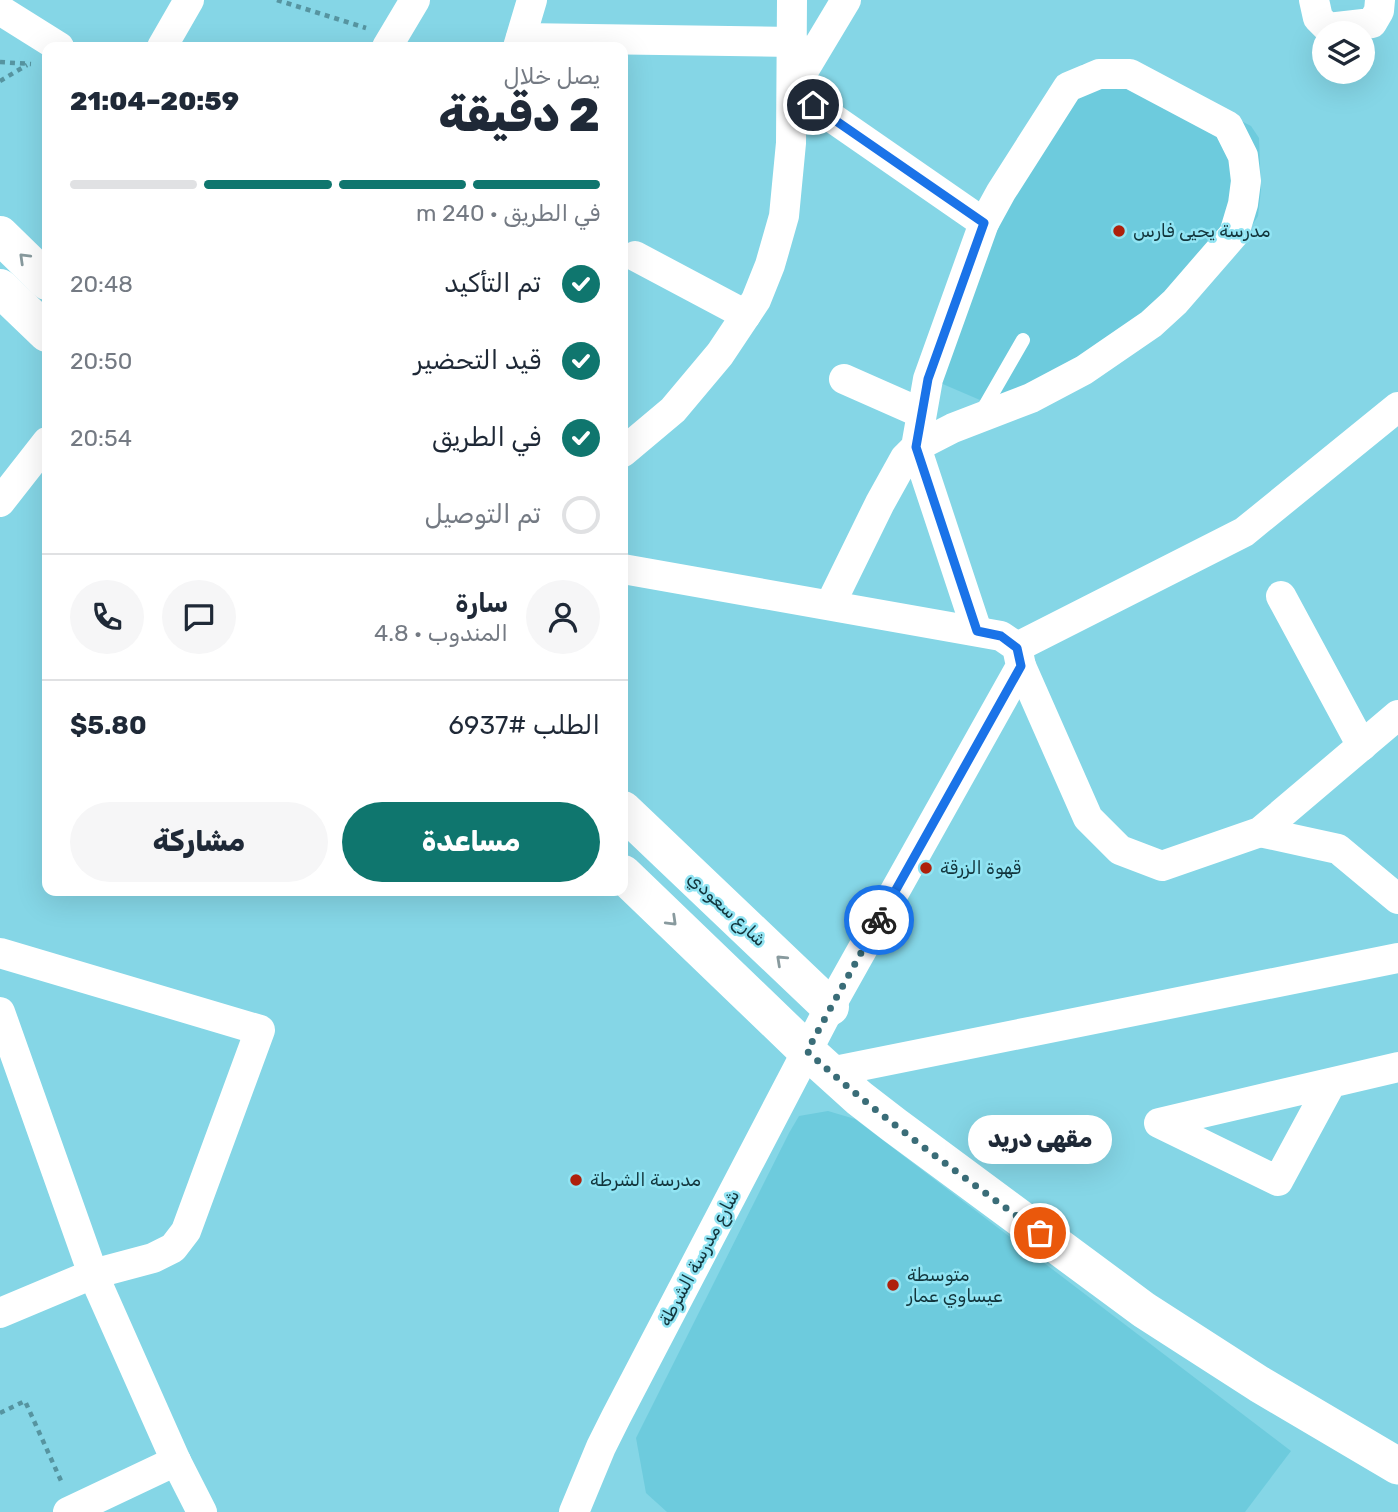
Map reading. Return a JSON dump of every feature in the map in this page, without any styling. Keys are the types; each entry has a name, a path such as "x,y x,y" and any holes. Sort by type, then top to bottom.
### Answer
{"main road":[{"path":"0,235 42,276"},
{"path":"0,288 42,328"},
{"name":"شارع سعودي","path":"628,815 830,1007"},
{"path":"628,879 818,1062"}],"street":[{"path":"165,42 189,0"},
{"path":"391,42 415,0"},
{"path":"519,42 532,0"},
{"path":"628,448 673,410 720,354 756,300 770,265 783,216 792,143 792,0"},
{"path":"792,90 846,0"},
{"path":"1314,0 1318,18 1328,28 1372,23 1379,11 1380,0"},
{"path":"0,10 42,50"},
{"path":"628,43 793,42"},
{"path":"830,605 880,503 905,458 916,447 934,437 1031,398 1084,370 1151,324 1175,302 1234,234 1243,204 1245,181 1243,156 1228,126 1130,74 1099,74 1068,87 984,223 928,379 916,447 977,631"},
{"path":"792,90 984,223"},
{"path":"635,256 746,315"},
{"path":"844,379 921,413"},
{"path":"1019,657 1244,532 1398,407"},
{"path":"0,502 42,448"},
{"path":"628,570 1001,636 1019,657 1088,818 1120,850 1162,866 1260,832 1398,715"},
{"path":"1281,596 1362,746"},
{"name":"شارع مدرسة الشرطة","path":"582,1508 611,1427 818,1062 830,1007 1019,657"},
{"path":"1260,832 1338,849 1398,899"},
{"path":"0,953 260,1030 187,1231 173,1248 153,1258 93,1274 0,1313"},
{"path":"818,1062 1395,957"},
{"path":"0,1012 93,1274 176,1461 202,1512"},
{"path":"818,1062 894,1125 1143,1310 1259,1384 1398,1466"},
{"path":"1331,1083 1278,1181 1159,1123 1398,1066"},
{"path":"71,1511 176,1461"}],"lane":[{"path":"977,420 1023,340"}],"path":[{"path":"277,0 391,42"},
{"path":"0,81 42,58"},
{"path":"0,62 28,64"},
{"path":"0,1413 25,1401 71,1511"}],"shaded area":[{"name":"مدرسة يحيى فارس","path":"1122,60 1251,126 1259,138 1261,190 1258,216 1239,247 1174,321 987,403 938,382 1002,200 1082,64"},
{"name":"متوسطة عيساوي عمار","path":"828,1111 855,1119 1291,1451 1245,1512 667,1512 646,1493 636,1438 789,1133 799,1116"}],"way so far":[{"path":"879,920 807,1051 859,1098 1040,1233"}],"place":[{"name":"مدرسة يحيى فارس","path":"1119,231"},
{"name":"قهوة الزرقة","path":"926,868"},
{"name":"مدرسة الشرطة","path":"576,1180"},
{"name":"مقهى دريد","path":"1040,1233"},
{"name":"متوسطة عيساوي عمار","path":"893,1285"}],"route":[{"path":"813,105 984,223 928,379 916,447 977,631 1001,636 1017,648 1021,666 879,920"}]}
